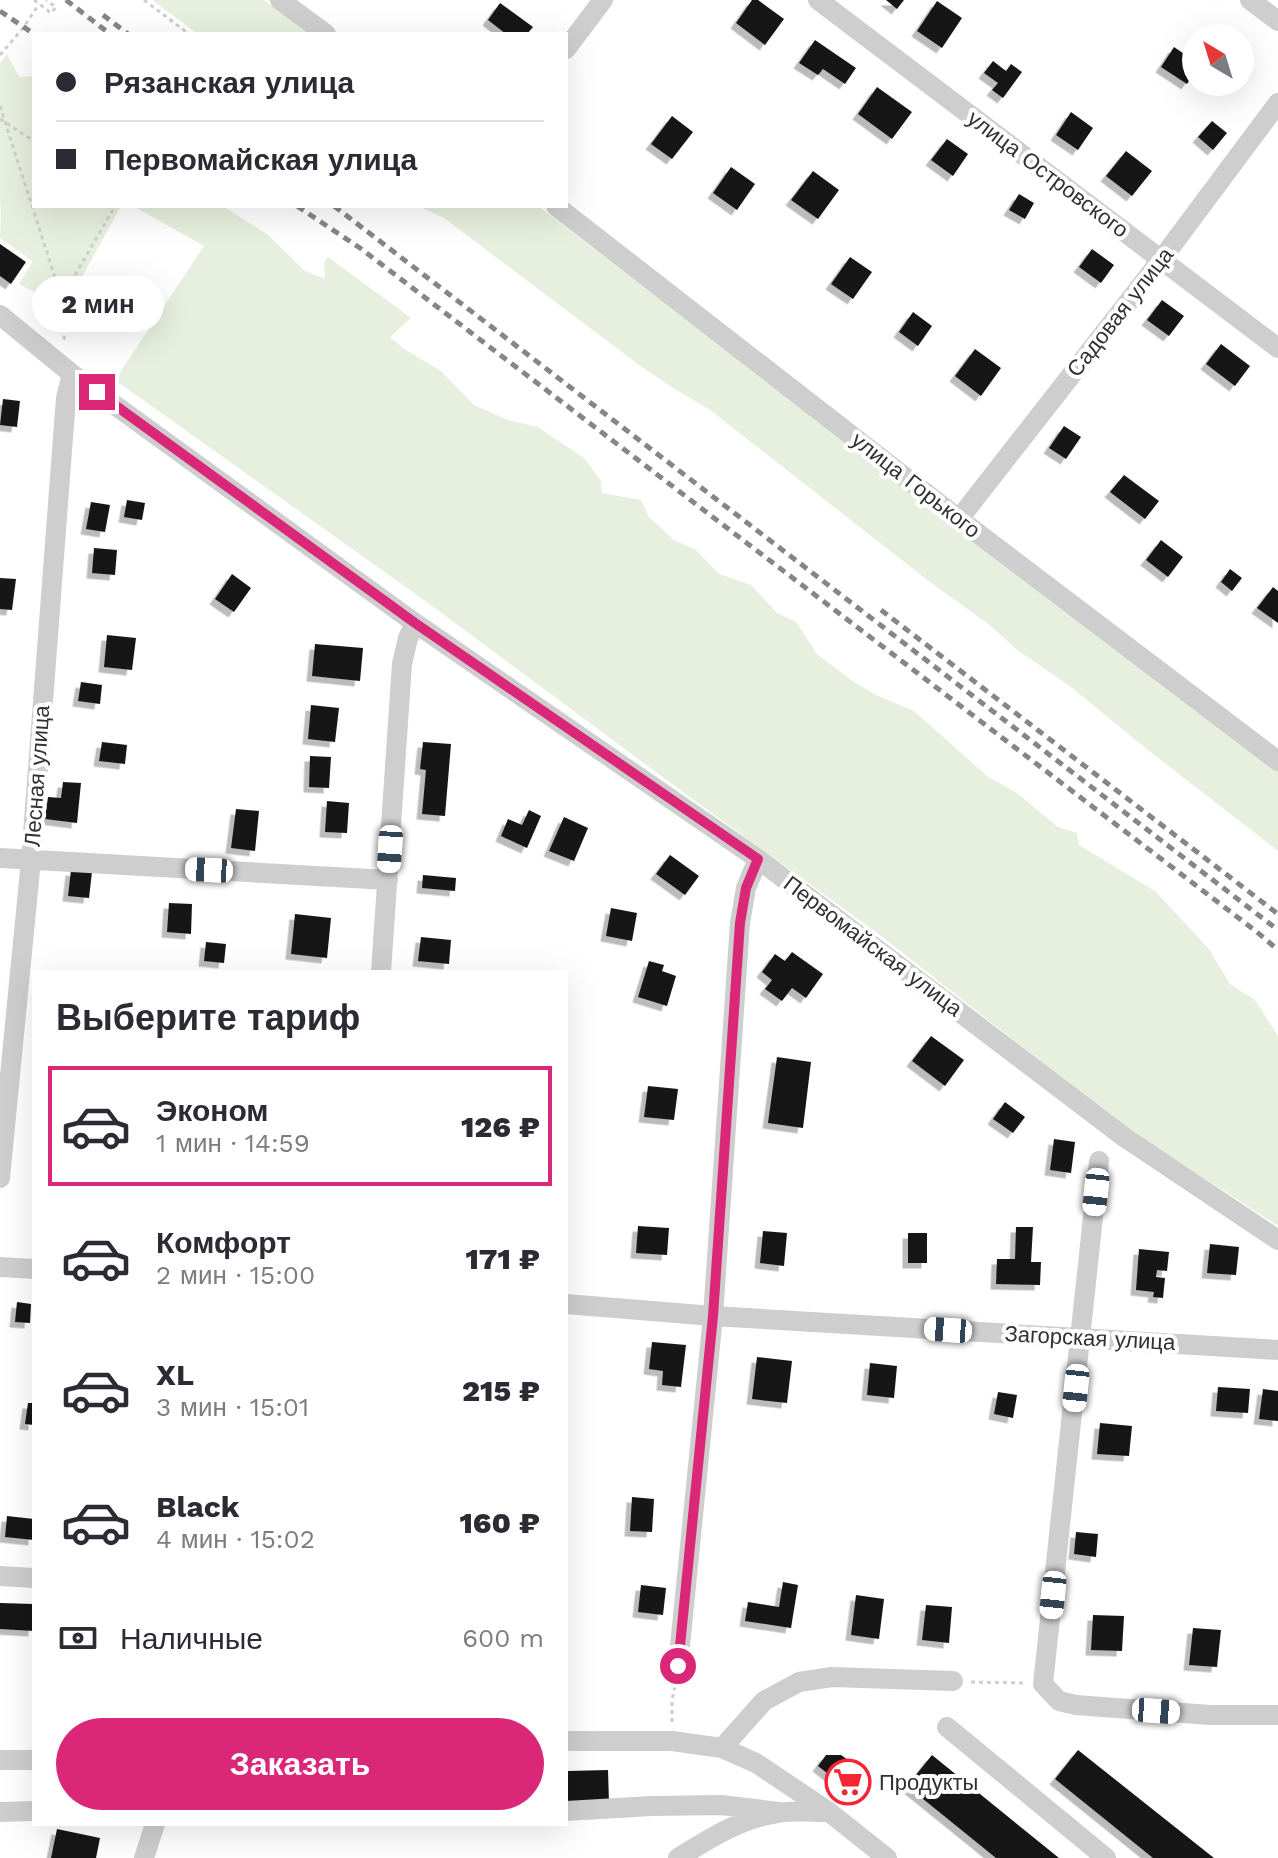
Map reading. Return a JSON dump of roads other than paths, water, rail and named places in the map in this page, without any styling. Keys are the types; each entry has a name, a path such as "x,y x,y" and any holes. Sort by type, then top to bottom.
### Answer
{"street":[{"path":"280,0 323,32"},
{"path":"568,46 603,0"},
{"name":"улица Островского","path":"818,0 1278,348"},
{"path":"1250,0 1278,21"},
{"name":"Садовая улица","path":"959,519 1161,260 1278,103"},
{"name":"улица Горького","path":"559,208 959,519 1278,761"},
{"name":"Первомайская улица","path":"0,315 67,370 415,623 758,859 1124,1137 1278,1240"},
{"name":"Лесная улица","path":"0,1178 31,860 67,370"},
{"path":"381,970 402,664 415,623"},
{"path":"0,858 388,880"},
{"path":"678,1666 713,1316 740,923 746,888 758,859"},
{"path":"1099,1161 1043,1684 1059,1701 1076,1705 1210,1715 1278,1715"},
{"path":"0,1267 32,1269"},
{"name":"Загорская улица","path":"568,1304 713,1316 1278,1350"},
{"path":"0,1576 32,1578"},
{"path":"722,1748 764,1701 799,1682 832,1677 953,1681"},
{"path":"947,1727 1106,1858"},
{"path":"568,1741 672,1741 722,1748 756,1763 829,1812 887,1858"},
{"path":"0,1760 32,1760"},
{"path":"568,1811 721,1805 779,1812 829,1812"},
{"path":"0,1812 32,1811"},
{"path":"678,1858 747,1820 779,1812"},
{"path":"144,1858 154,1826"}],"railway":[{"path":"66,0 107,32"},
{"path":"0,11 32,33"},
{"path":"103,15 125,32"},
{"path":"300,208 360,248 1278,950"},
{"path":"337,208 1278,930"},
{"path":"881,610 1278,914"}],"place":[{"name":"Продукты","path":"848,1782"}]}
